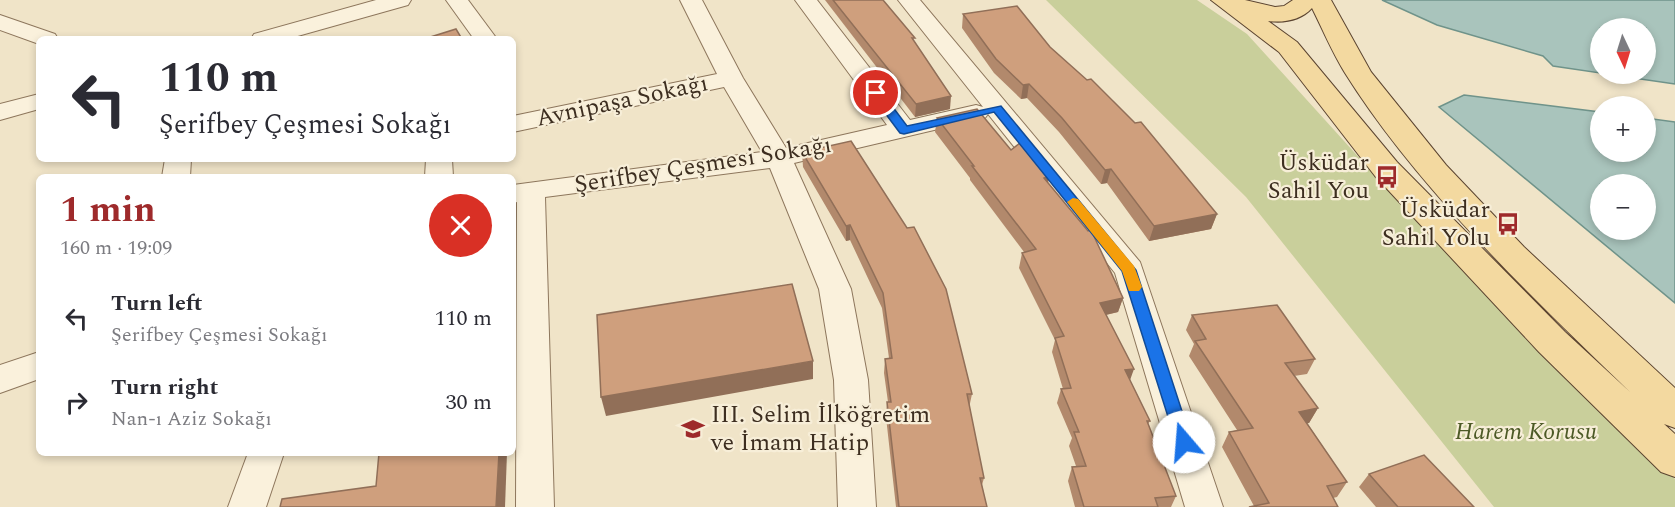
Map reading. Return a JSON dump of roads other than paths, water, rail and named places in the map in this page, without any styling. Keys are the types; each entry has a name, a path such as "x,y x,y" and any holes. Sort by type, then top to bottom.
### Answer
{"main road":[{"path":"1223,0 1288,47 1386,169 1552,342 1675,460"},
{"path":"1228,0 1256,12 1282,15 1292,12 1306,0"},
{"path":"1319,0 1364,81 1428,163 1583,325 1675,412"},
{"path":"1288,47 1289,39 1302,34 1323,35 1343,41"}],"street":[{"path":"273,36 400,0"},
{"path":"457,0 484,36"},
{"path":"691,0 731,78 779,158 835,289 851,380 857,507"},
{"path":"806,0 904,130"},
{"path":"909,0 1129,270 1204,507"},
{"path":"0,22 39,36"},
{"name":"Avnipaşa Sokağı","path":"516,121 731,78"},
{"path":"0,112 36,102"},
{"name":"Şerifbey Çeşmesi Sokağı","path":"522,192 779,158 997,108"},
{"path":"522,192 535,507"},
{"path":"0,379 36,366"},
{"path":"247,507 265,456"}],"water":[{"path":"1382,0 1675,0 1675,84 1656,81 1656,18 1590,18 1590,72 1553,66 1543,56 1437,25"},
{"path":"1464,95 1590,111 1590,162 1656,162 1656,119 1675,122 1675,303 1599,240 1656,240 1656,174 1590,174 1590,232 1439,107"}],"place":[{"name":"Üsküdar Sahil You","path":"1387,177"},
{"name":"Üsküdar Sahil Yolu","path":"1508,224"},
{"name":"III. Selim İlköğretim ve İmam Hatip","path":"693,429"}],"park label":[{"name":"Harem Korusu","path":"1526,432"}]}
